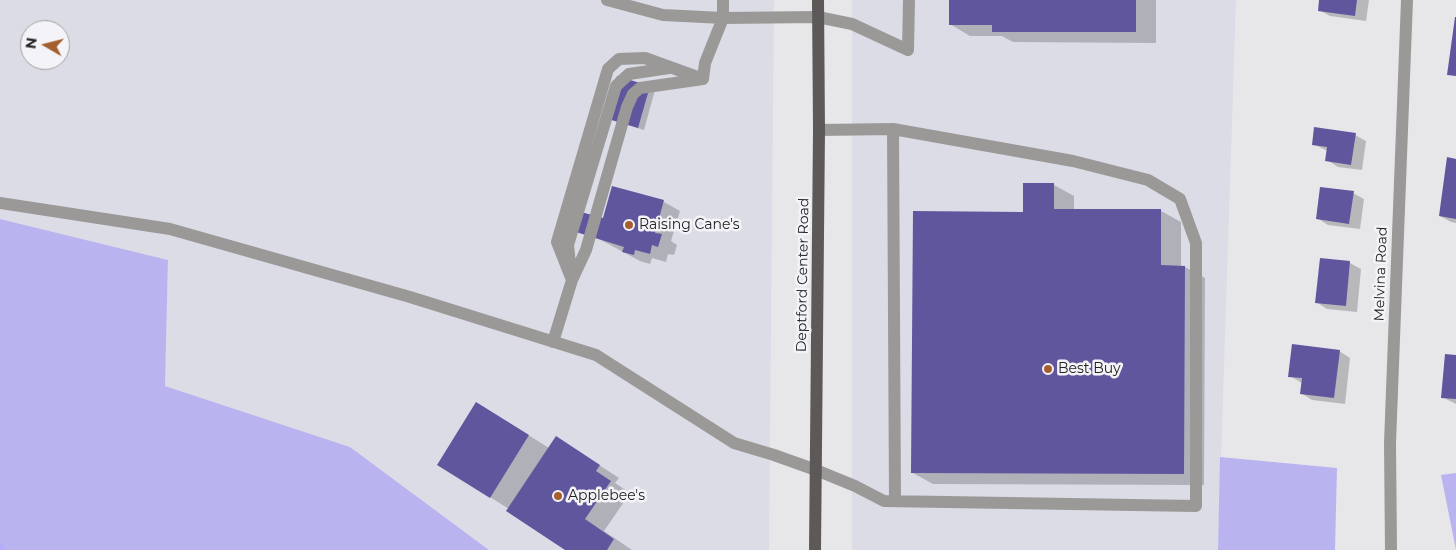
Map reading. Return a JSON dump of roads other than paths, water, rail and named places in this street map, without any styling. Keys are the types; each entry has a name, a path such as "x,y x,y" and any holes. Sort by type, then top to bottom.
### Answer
{"main road":[{"name":"Deptford Center Road","path":"815,550 819,130 818,0"}],"street":[{"path":"607,0 663,14 723,18 818,18 852,24 908,50 909,0"},
{"path":"703,79 705,63 723,18 723,0"},
{"name":"Melvina Road","path":"1391,550 1390,443 1407,0"},
{"path":"572,280 557,242 608,68 619,59 645,58 703,79"},
{"path":"572,280 568,245 616,86 629,74 672,68"},
{"path":"553,342 572,280 586,250 627,107 633,94 640,88 703,79"},
{"path":"893,129 895,501"},
{"path":"0,203 170,229 410,297 596,355 734,444 774,455 816,470 855,486 884,501 1196,506 1196,243 1180,199 1148,180 1073,161 893,129 819,130"}],"place":[{"name":"Raising Cane's","path":"629,225"},
{"name":"Best Buy","path":"1048,369"},
{"name":"Applebee's","path":"558,496"}]}
